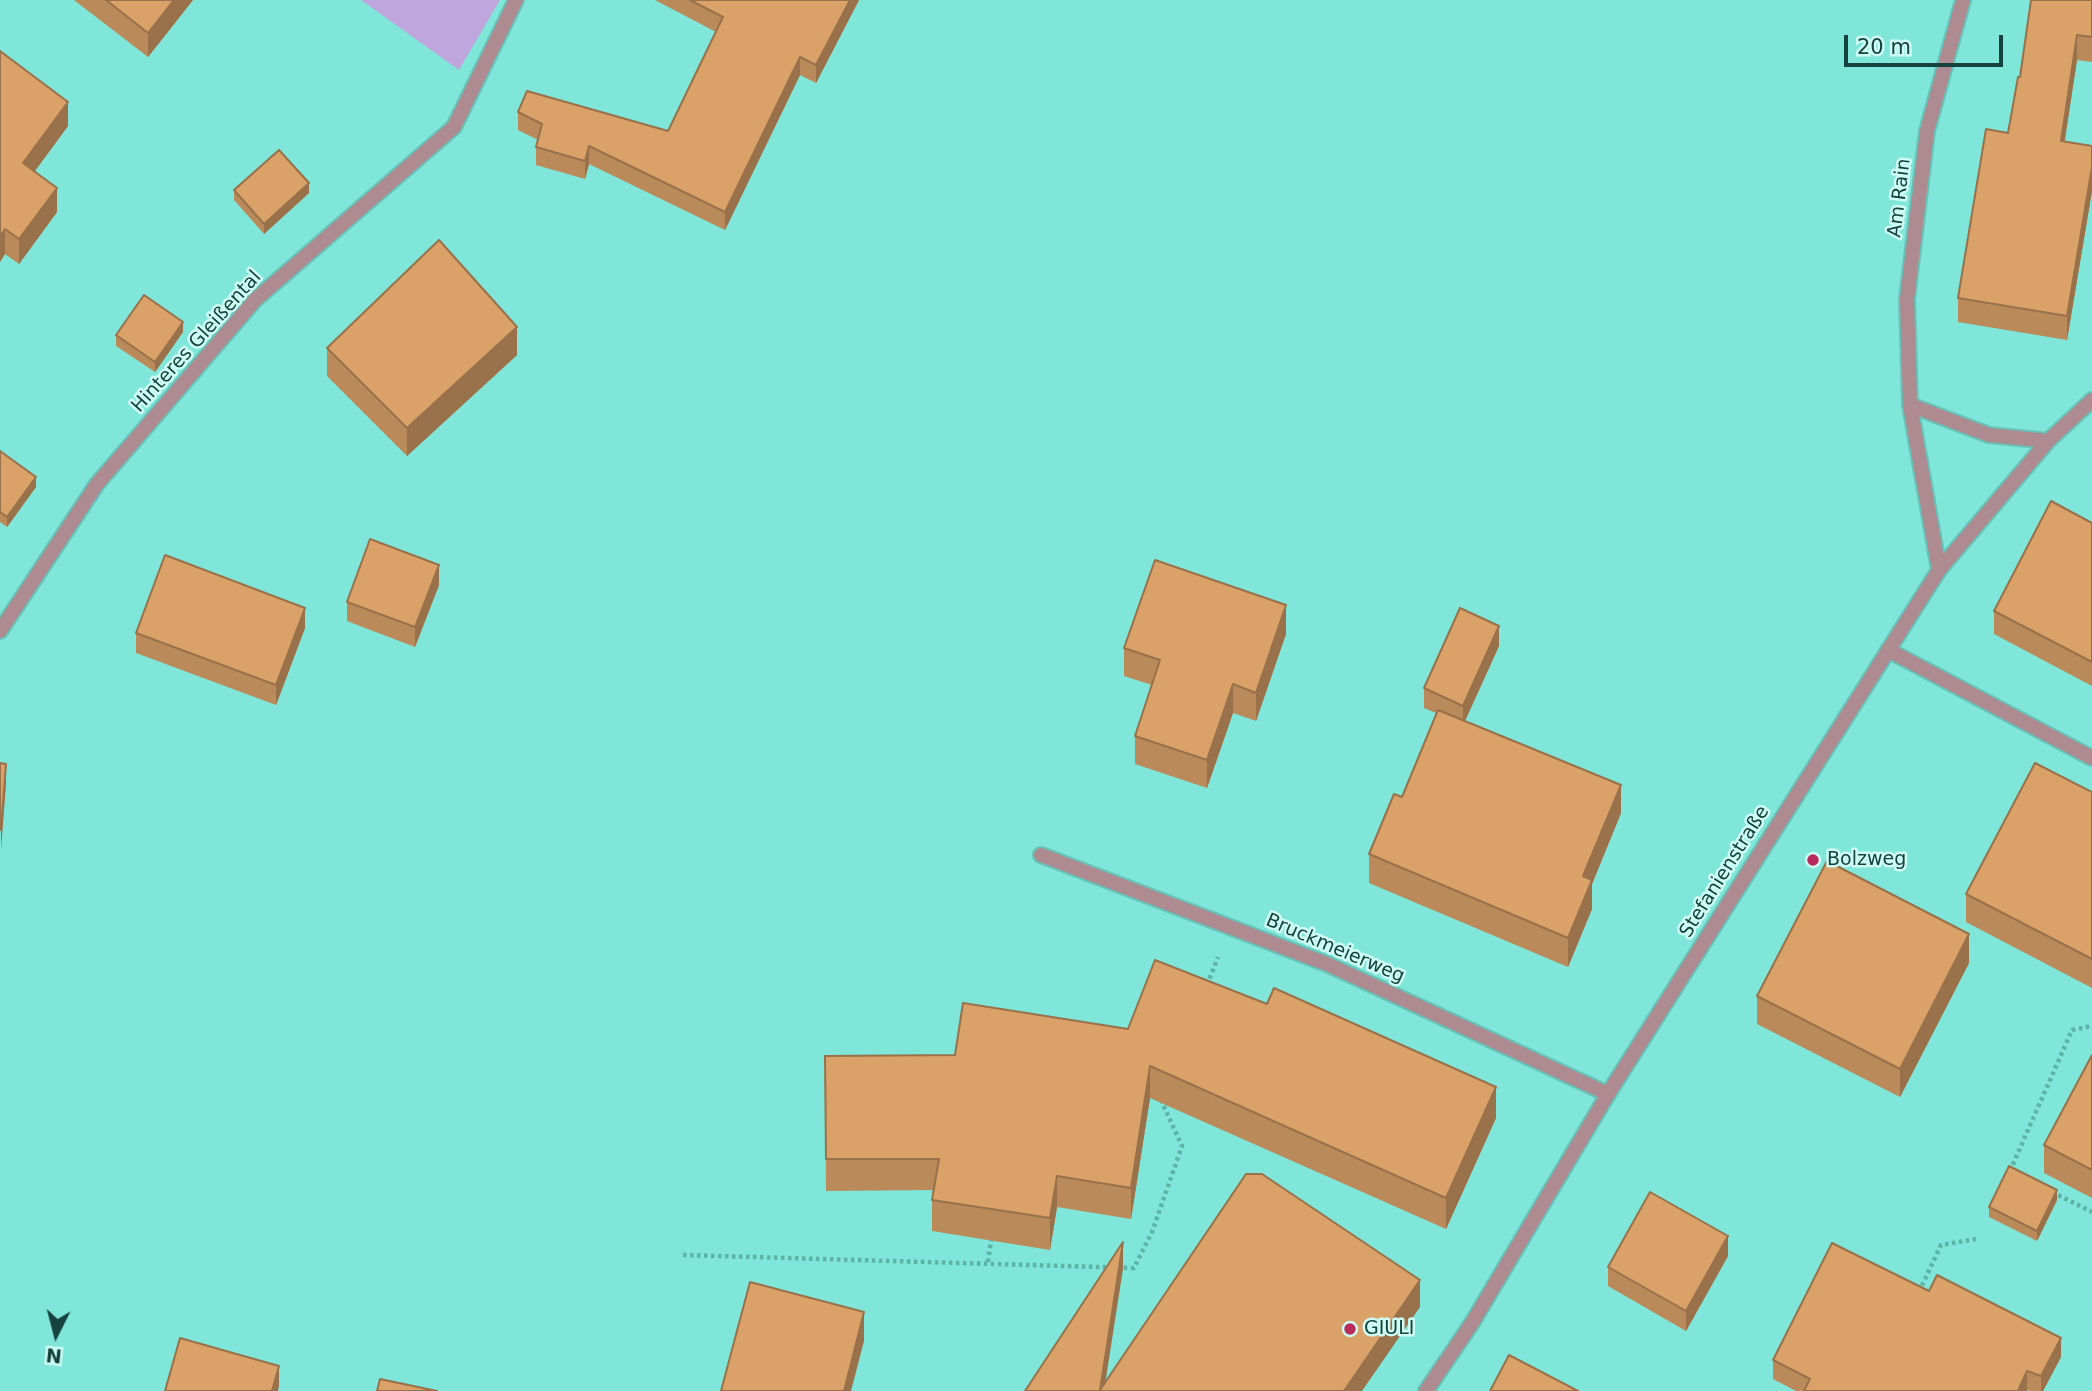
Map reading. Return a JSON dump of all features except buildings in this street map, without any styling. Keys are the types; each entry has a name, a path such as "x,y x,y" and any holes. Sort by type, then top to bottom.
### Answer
{"street":[{"name":"Hinteres Gleißental","path":"0,631 97,484 255,300 454,127 516,0"},
{"name":"Am Rain","path":"1940,570 1910,405 1907,299 1927,131 1963,0"},
{"name":"Stefanienstraße","path":"1426,1391 1472,1323 1608,1094 1940,570 2048,441 2092,400"},
{"path":"1910,405 1989,435 2048,441"},
{"path":"1888,650 2092,758"},
{"name":"Bruckmeierweg","path":"1041,855 1327,964 1608,1094"}],"path":[{"path":"1197,986 1209,979 1230,927"},
{"path":"2021,1177 2009,1171 2072,1030 2092,1026"},
{"path":"682,1255 1134,1268 1152,1232 1182,1146 1156,1090"},
{"path":"2045,1189 2092,1212"},
{"path":"1918,1294 1941,1245 1976,1239"},
{"path":"988,1262 991,1240"}],"shaded area":[{"path":"361,0 500,0 459,70"}],"place":[{"name":"Bolzweg","path":"1813,860"},
{"name":"GIULI","path":"1350,1329"}]}
